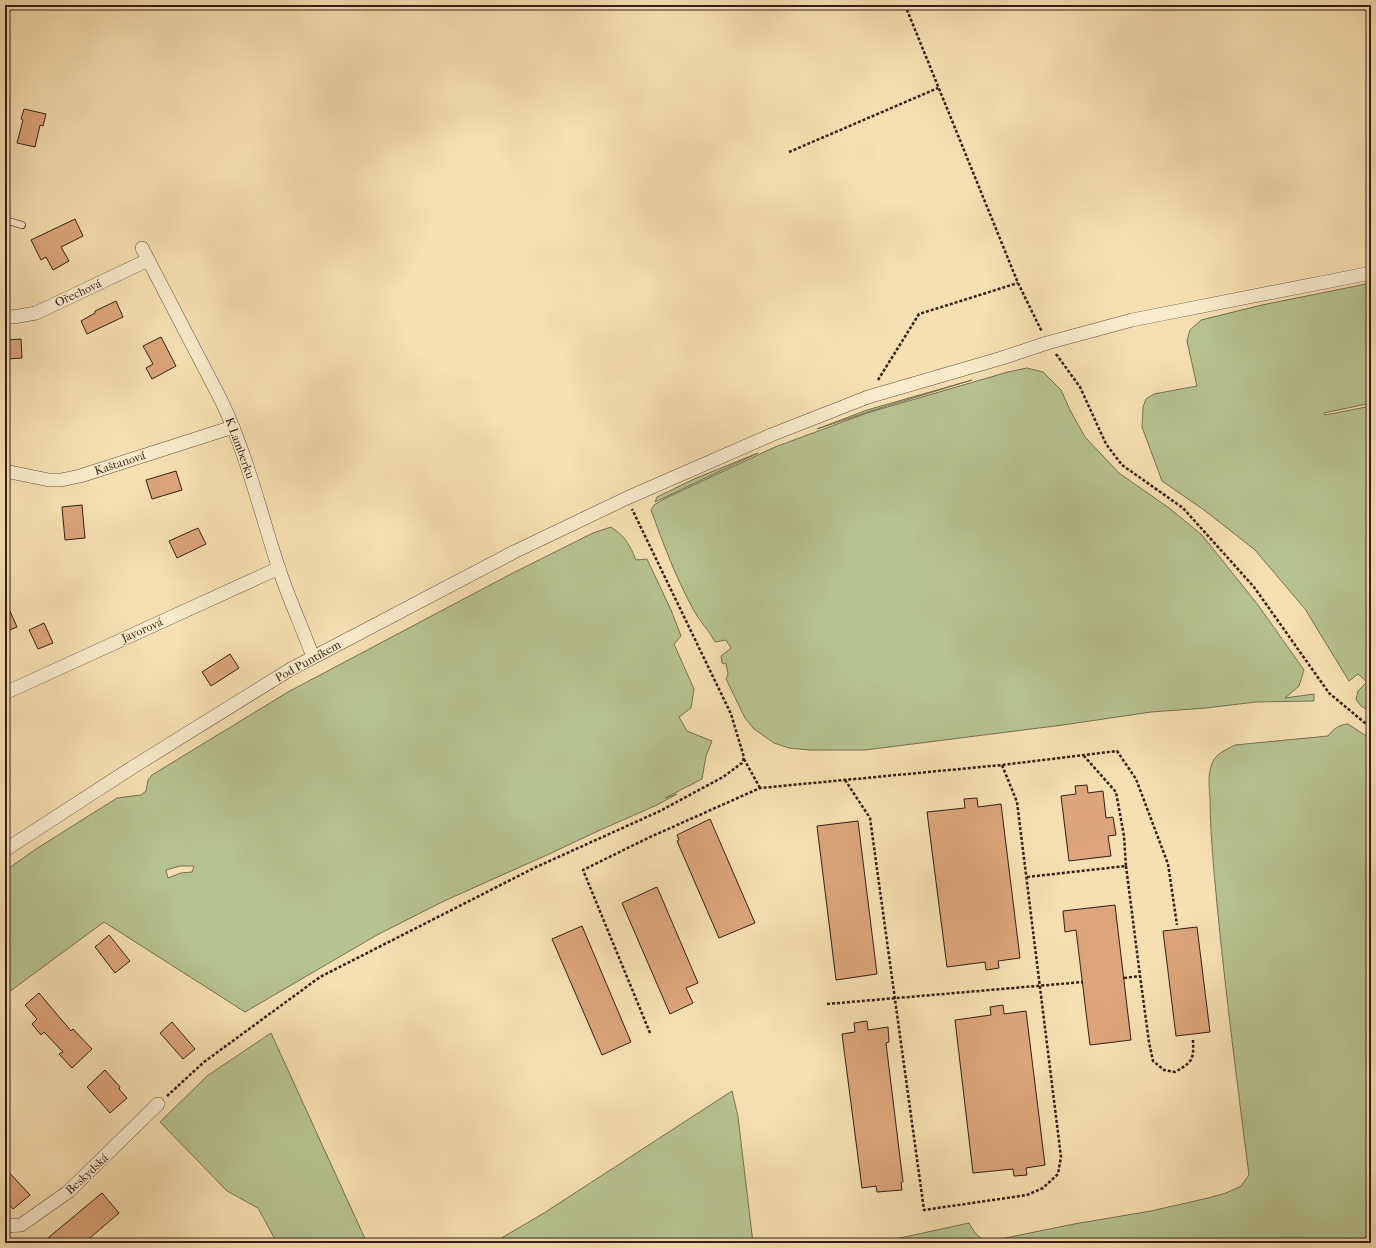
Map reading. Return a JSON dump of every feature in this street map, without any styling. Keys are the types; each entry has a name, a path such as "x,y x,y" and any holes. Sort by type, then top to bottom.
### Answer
{"street":[{"name":"K Lamberku","path":"142,248 222,402 233,427 248,467 279,568 313,657"},
{"name":"Ořechová","path":"5,316 12,317 36,312 148,260"},
{"name":"Pod Puntíkem","path":"5,850 133,766 313,657 514,552 627,498 771,435 868,397 1002,358 1047,343 1132,320 1371,273"},
{"name":"Kaštanová","path":"5,471 49,480 61,480 80,476 233,427"},
{"name":"Javorová","path":"5,693 279,568"},
{"name":"Beskydská","path":"5,1226 21,1225 68,1192 158,1104"}],"lane":[{"path":"5,220 22,224"}],"path":[{"path":"905,5 1018,283 1047,343 1080,387 1106,444 1122,465 1183,508 1254,587 1329,693 1371,728"},
{"path":"789,152 938,88"},
{"path":"868,397 920,314 1018,283"},
{"path":"627,498 731,714 744,758 760,788"},
{"path":"650,1033 583,870 648,838 760,788 1002,765 1117,751 1136,779 1168,864 1177,925"},
{"path":"1084,755 1116,792 1124,836 1126,866 1140,976 1153,1061 1164,1070 1175,1072 1188,1064 1194,1054 1193,1040"},
{"path":"158,1104 204,1062 320,977 534,868 660,811 731,772 742,763 744,758"},
{"path":"845,780 870,818 924,1210 1026,1195 1043,1188 1058,1174 1061,1157 1017,802 1002,765"},
{"path":"1026,877 1126,866"},
{"path":"1124,978 1140,976"},
{"path":"827,1004 1082,982"}],"green space":[{"path":"1371,283 1371,403 1324,413 1325,415 1371,406 1371,713 1360,705 1356,699 1358,691 1367,682 1358,674 1349,681 1305,609 1255,550 1204,510 1162,481 1142,427 1143,407 1146,399 1154,394 1197,386 1187,341 1190,330 1201,320 1262,305"},
{"path":"1027,368 1043,372 1061,390 1085,437 1119,473 1169,508 1202,535 1258,605 1304,670 1299,686 1285,698 1314,694 1314,701 1256,702 1206,708 1151,712 1063,725 865,750 810,750 789,748 774,743 754,729 745,718 726,679 728,674 726,664 722,663 721,656 731,648 726,640 715,642 693,609 675,573 660,535 651,510 654,505 775,447 867,413 1008,372"},
{"path":"972,380 874,410 817,429 867,410"},
{"path":"758,453 655,502 657,497 694,479"},
{"path":"611,527 626,541 636,560 647,559 671,610 681,636 674,644 694,689 691,708 679,717 687,731 712,741 706,756 702,779 665,798 677,794 657,805 444,901 377,935 245,1012 104,922 5,995 5,871 36,849 117,798 141,795 146,791 148,780 152,775 288,692 509,575 593,533","holes":["180,866 194,866 192,872 181,873 168,878 166,870"]},
{"path":"1348,724 1371,739 1371,1243 877,1243 969,1223 975,1233 986,1242 1074,1224 1151,1211 1226,1193 1241,1186 1249,1175 1230,1024 1214,872 1209,782 1210,770 1214,759 1217,756 1235,745 1328,736 1337,727"},
{"path":"271,1033 367,1243 277,1243 258,1208 227,1191 160,1122 207,1076"},
{"path":"732,1091 738,1117 753,1243 493,1243 544,1213"}],"building":[{"path":"24,109 46,114 43,126 40,125 35,147 17,143 23,120 21,119"},
{"path":"75,219 83,236 61,247 69,261 53,270 46,257 41,260 31,240"},
{"path":"116,301 123,317 87,334 81,321 95,313 95,311"},
{"path":"161,337 176,366 152,379 146,368 153,364 143,346"},
{"path":"21,339 22,358 5,359 5,340"},
{"path":"176,471 182,490 152,499 146,480"},
{"path":"82,505 85,538 65,540 62,507"},
{"path":"198,528 206,544 177,558 169,541"},
{"path":"5,600 17,627 5,632"},
{"path":"44,623 53,643 38,649 29,630"},
{"path":"230,654 239,668 211,686 202,672"},
{"path":"1087,785 1088,793 1103,791 1106,818 1113,817 1116,835 1108,836 1111,856 1069,861 1061,796 1076,794 1075,786"},
{"path":"977,798 978,807 1001,804 1020,958 998,961 999,968 986,970 985,962 947,967 927,812 965,808 964,799"},
{"path":"710,819 755,923 719,938 677,841 679,840 677,835"},
{"path":"858,821 877,974 836,980 817,826"},
{"path":"657,887 698,983 686,988 693,1003 670,1014 622,903"},
{"path":"1115,905 1131,1040 1090,1045 1076,930 1065,932 1063,911"},
{"path":"582,926 631,1042 602,1055 552,939"},
{"path":"1197,927 1210,1032 1176,1036 1163,931"},
{"path":"109,935 130,961 115,973 95,947"},
{"path":"39,993 71,1031 73,1029 92,1049 72,1068 59,1054 63,1052 44,1032 41,1035 32,1024 37,1019 25,1005"},
{"path":"1003,1005 1004,1014 1026,1011 1045,1165 1026,1168 1027,1175 1014,1176 1013,1169 973,1173 955,1020 991,1015 990,1007"},
{"path":"867,1021 868,1030 888,1027 889,1042 886,1043 903,1182 901,1183 902,1190 877,1192 876,1186 862,1188 842,1034 855,1032 854,1023"},
{"path":"172,1022 195,1049 183,1059 160,1033"},
{"path":"105,1070 120,1087 119,1089 127,1098 110,1113 87,1087"},
{"path":"5,1168 30,1195 13,1209 5,1200"},
{"path":"102,1193 119,1213 84,1243 42,1243"}]}
